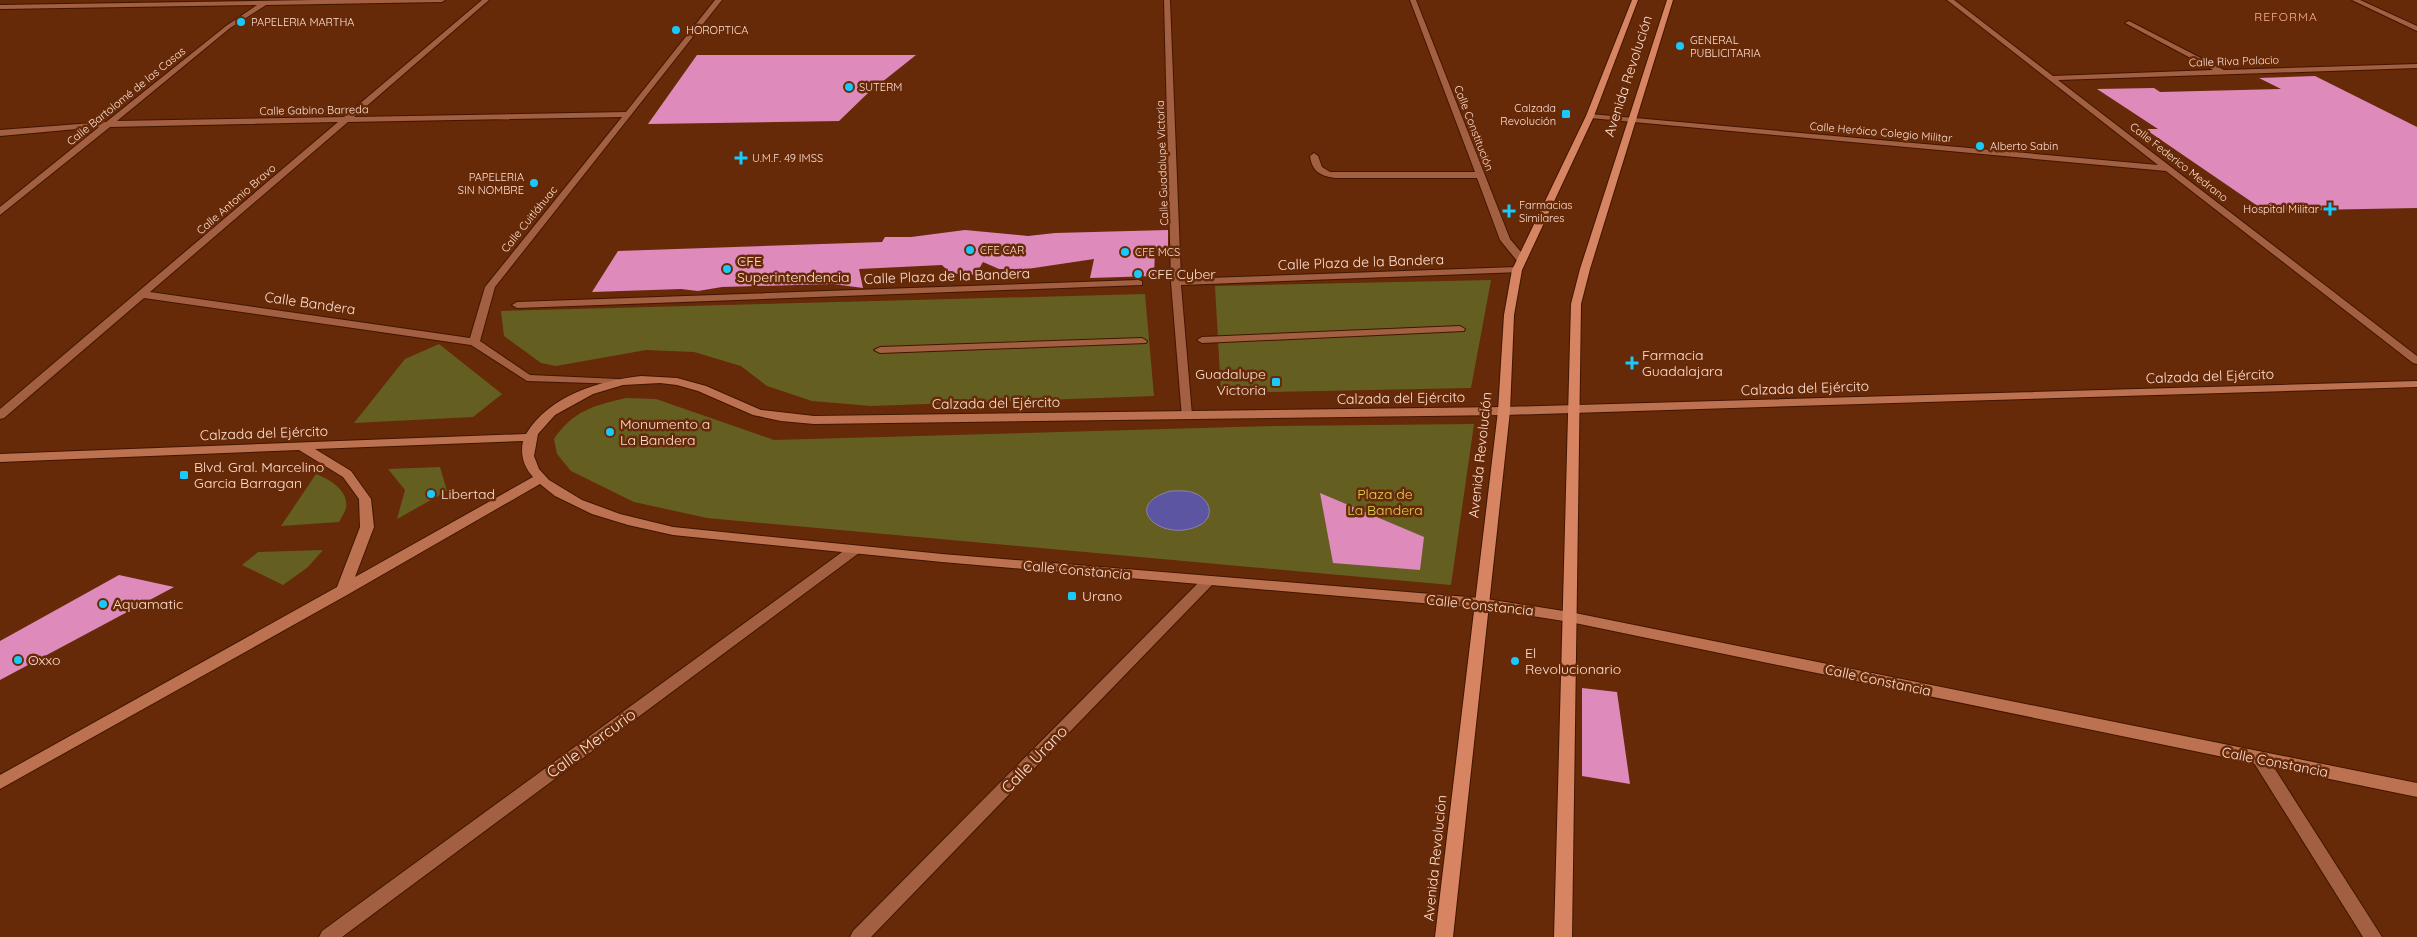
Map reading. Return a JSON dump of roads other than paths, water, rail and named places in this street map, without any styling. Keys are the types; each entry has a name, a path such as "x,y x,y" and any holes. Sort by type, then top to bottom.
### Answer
{"main road":[{"name":"Avenida Revolución","path":"1444,937 1480,603 1504,411 1510,315 1519,265 1590,116 1635,0"},
{"name":"Avenida Revolución","path":"1563,937 1576,304 1584,268 1670,0"},
{"name":"Calzada del Ejército","path":"0,458 530,437 538,425 565,403 599,387 618,382 650,380 675,381 697,386 748,410 781,418 814,420 1504,411 2417,384"},
{"path":"0,784 540,479 530,466 527,451 530,437"},
{"path":"303,447 347,474 365,499 367,527 342,592"},
{"name":"Calle Constancia","path":"540,479 561,494 592,509 646,526 854,550 1208,582 1480,603 1570,616 2417,790"}],"street":[{"path":"0,7 442,0"},
{"name":"Calle Antonio Bravo","path":"0,415 486,0"},
{"name":"Calle Cuitláhuac","path":"474,342 490,287 719,0"},
{"name":"Calle Guadalupe Victoria","path":"1167,0 1176,282 1186,415"},
{"name":"Calle Constitución","path":"1413,0 1505,240 1519,265"},
{"name":"Calle Federico Medrano","path":"1950,0 2417,361"},
{"path":"2355,0 2417,28"},
{"name":"Calle Bartolomé de las Casas","path":"0,212 111,124 228,26 267,2"},
{"path":"2129,23 2224,72"},
{"name":"Calle Riva Palacio","path":"2052,78 2417,66"},
{"name":"Calle Gabino Barreda","path":"0,133 111,124 344,121 628,114"},
{"name":"Calle Heróico Colegio Militar","path":"1590,116 2171,170"},
{"path":"1314,156 1316,168 1319,171 1335,175 1480,175"},
{"name":"Calle Plaza de la Bandera","path":"1176,282 1519,265"},
{"name":"Calle Plaza de la Bandera","path":"517,305 1138,283"},
{"name":"Calle Bandera","path":"141,294 474,342"},
{"path":"1202,340 1460,329"},
{"path":"880,350 1142,341"},
{"path":"474,342 527,378 618,382"},
{"name":"Calle Mercurio","path":"328,937 854,550"},
{"name":"Calle Urano","path":"859,937 1208,582"},
{"path":"2260,759 2373,937"}],"place":[{"name":"PAPELERIA MARTHA","path":"241,22"},
{"name":"HOROPTICA","path":"676,30"},
{"name":"GENERAL PUBLICITARIA","path":"1680,46"},
{"name":"SUTERM","path":"849,87"},
{"name":"Calzada Revolución","path":"1566,114"},
{"name":"Alberto Sabin","path":"1980,146"},
{"name":"U.M.F. 49 IMSS","path":"741,158"},
{"name":"PAPELERIA SIN NOMBRE","path":"534,183"},
{"name":"Hospital Militar","path":"2330,209"},
{"name":"Farmacias Similares","path":"1509,211"},
{"name":"CFE CAR","path":"970,250"},
{"name":"CFE MCS","path":"1125,252"},
{"name":"CFE Superintendencia","path":"727,269"},
{"name":"CFE Cyber","path":"1138,274"},
{"name":"Farmacia Guadalajara","path":"1632,363"},
{"name":"Guadalupe Victoria","path":"1276,382"},
{"name":"Monumento a La Bandera","path":"610,432"},
{"name":"Blvd. Gral. Marcelino Garcia Barragan","path":"184,475"},
{"name":"Libertad","path":"431,494"},
{"name":"Urano","path":"1072,596"},
{"name":"Aquamatic","path":"103,604"},
{"name":"Oxxo","path":"18,660"},
{"name":"El Revolucionario","path":"1515,661"}],"district":[{"name":"REFORMA","path":"2286,16"}],"park label":[{"name":"Plaza de La Bandera","path":"1385,502"}]}
